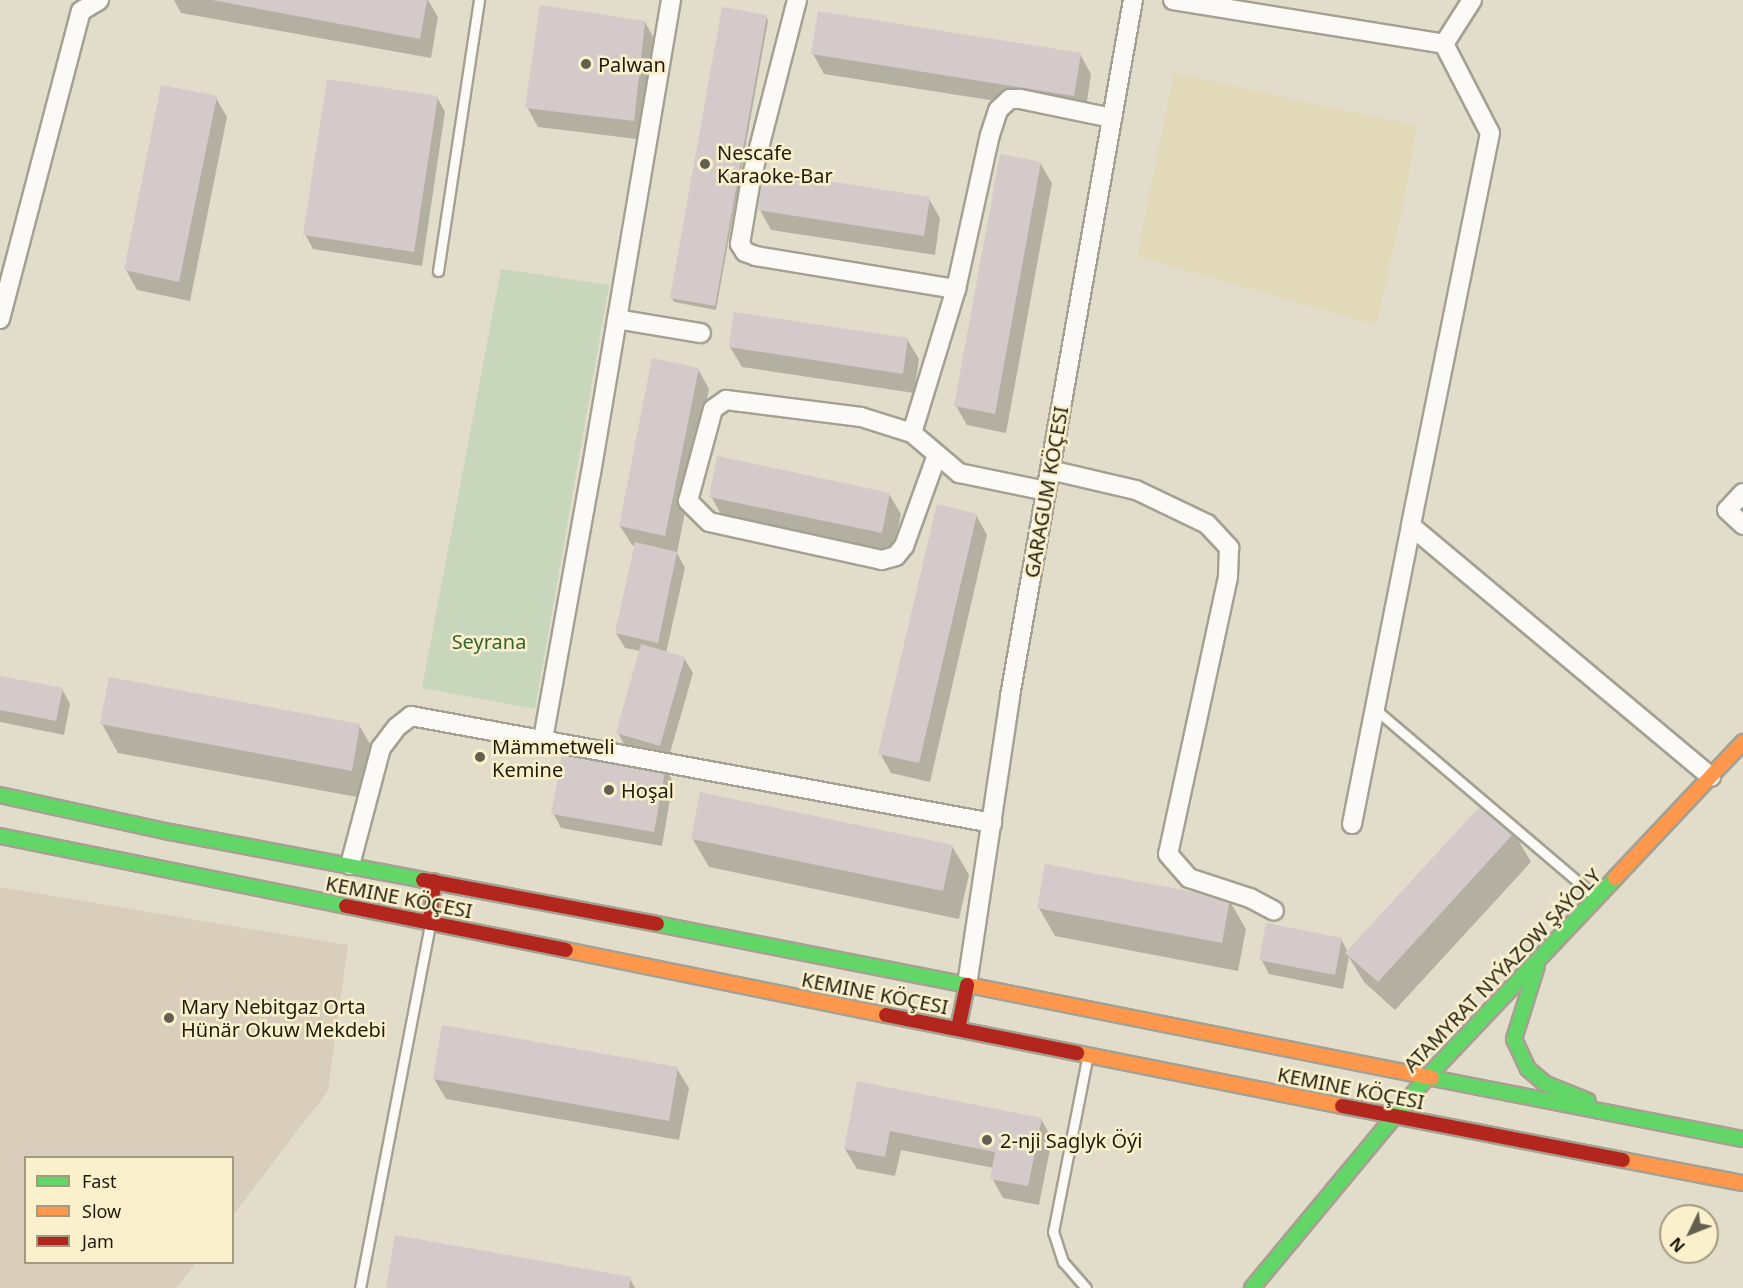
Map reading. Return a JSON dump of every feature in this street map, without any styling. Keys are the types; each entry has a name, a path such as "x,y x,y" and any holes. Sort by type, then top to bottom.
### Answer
{"main road":[{"name":"ATAMYRAT NYÝAZOW ŞAÝOLY","path":"1252,1288 1392,1116 1427,1077 1743,742"},
{"name":"KEMINE KÖÇESI","path":"0,795 170,832 967,984 1743,1138"},
{"name":"KEMINE KÖÇESI","path":"0,836 1392,1116 1743,1183"},
{"path":"430,923 434,881"},
{"path":"1540,957 1514,1039 1528,1069 1546,1084 1616,1114"},
{"path":"958,1029 967,984"}],"street":[{"path":"0,319 81,11 99,0"},
{"path":"543,739 671,0"},
{"path":"797,0 751,179 740,244 745,252 756,256 956,289"},
{"name":"GARAGUM KÖÇESI","path":"967,984 1010,696 1133,0"},
{"path":"1173,0 1232,5 1444,44"},
{"path":"1444,44 1472,0"},
{"path":"1352,824 1490,132 1444,44"},
{"path":"912,433 956,289 990,135 1003,103 1010,99 1028,100 1112,118"},
{"path":"617,319 701,333"},
{"path":"937,455 904,546 896,556 882,560 709,522 688,501 713,409 726,400 861,417 912,433 959,473 1046,492"},
{"path":"1050,470 1136,490 1207,524 1229,548 1228,577 1168,854 1189,878 1250,898 1274,911"},
{"path":"1743,493 1727,510 1743,525"},
{"path":"1411,526 1711,777"},
{"path":"350,865 381,748 397,727 411,716 992,823"}],"lane":[{"path":"438,271 479,0"},
{"path":"1375,709 1598,898"},
{"path":"360,1288 430,923"},
{"path":"1086,1288 1063,1262 1053,1232 1088,1055"}],"shaded area":[{"path":"1174,73 1417,126 1404,200 1376,325 1137,256"},
{"name":"Mary Nebitgaz Orta Hünär Okuw Mekdebi","path":"0,887 348,945 328,1091 234,1214 234,1156 24,1156 24,1264 195,1264 176,1288 0,1288"}],"green space":[{"name":"Seyrana","path":"501,269 609,285 535,709 422,688"}],"building":[{"path":"212,0 427,0 420,39"},
{"name":"Palwan","path":"540,5 645,21 634,121 525,108"},
{"path":"722,7 767,15 715,306 670,298"},
{"path":"818,11 1081,53 1074,96 811,54"},
{"path":"327,79 438,96 414,252 303,235"},
{"path":"161,85 217,96 179,282 124,270"},
{"path":"1000,154 1041,162 995,414 954,406"},
{"path":"764,171 930,197 924,236 758,210"},
{"path":"734,312 908,338 903,374 729,347"},
{"path":"652,358 699,368 665,536 619,526"},
{"path":"717,456 890,493 882,533 709,497"},
{"path":"937,504 977,514 919,763 878,754"},
{"path":"635,542 677,552 658,643 615,633"},
{"path":"641,644 685,657 660,746 616,733"},
{"path":"0,676 63,688 56,721 0,710"},
{"path":"109,677 360,724 352,771 100,724"},
{"name":"Hoşal","path":"563,748 666,766 654,832 551,814"},
{"path":"700,792 953,845 943,891 691,839"},
{"path":"1483,803 1515,832 1378,982 1345,953"},
{"path":"1045,864 1230,899 1222,943 1037,908"},
{"path":"1266,923 1342,938 1335,975 1259,960"},
{"path":"442,1025 678,1067 669,1121 433,1079"},
{"name":"2-nji Saglyk Öýi","path":"857,1081 1042,1118 1028,1186 990,1179 995,1152 890,1131 885,1157 844,1149"},
{"path":"395,1235 631,1277 629,1288 386,1288"}],"traffic: fast":[{"path":"0,795 170,832 423,880"},
{"path":"0,836 346,906"},
{"path":"1252,1288 1427,1077 1615,878"},
{"path":"657,924 968,985"},
{"path":"1537,966 1514,1039 1528,1069 1546,1084 1588,1101"},
{"path":"1432,1078 1743,1139"}],"traffic: slow":[{"path":"1615,878 1743,742"},
{"path":"566,950 886,1015"},
{"path":"968,985 1432,1078"},
{"path":"1077,1053 1342,1106"},
{"path":"1623,1160 1743,1183"}],"traffic: jam":[{"path":"423,880 657,924"},
{"path":"430,923 434,881"},
{"path":"346,906 566,950"},
{"path":"958,1029 967,985"},
{"path":"886,1015 1077,1053"},
{"path":"1342,1106 1623,1160"}],"place":[{"name":"Palwan","path":"586,64"},
{"name":"Nescafe Karaoke-Bar","path":"705,164"},
{"name":"Mämmetweli Kemine","path":"480,757"},
{"name":"Hoşal","path":"609,790"},
{"name":"Mary Nebitgaz Orta Hünär Okuw Mekdebi","path":"169,1018"},
{"name":"2-nji Saglyk Öýi","path":"987,1140"}]}
